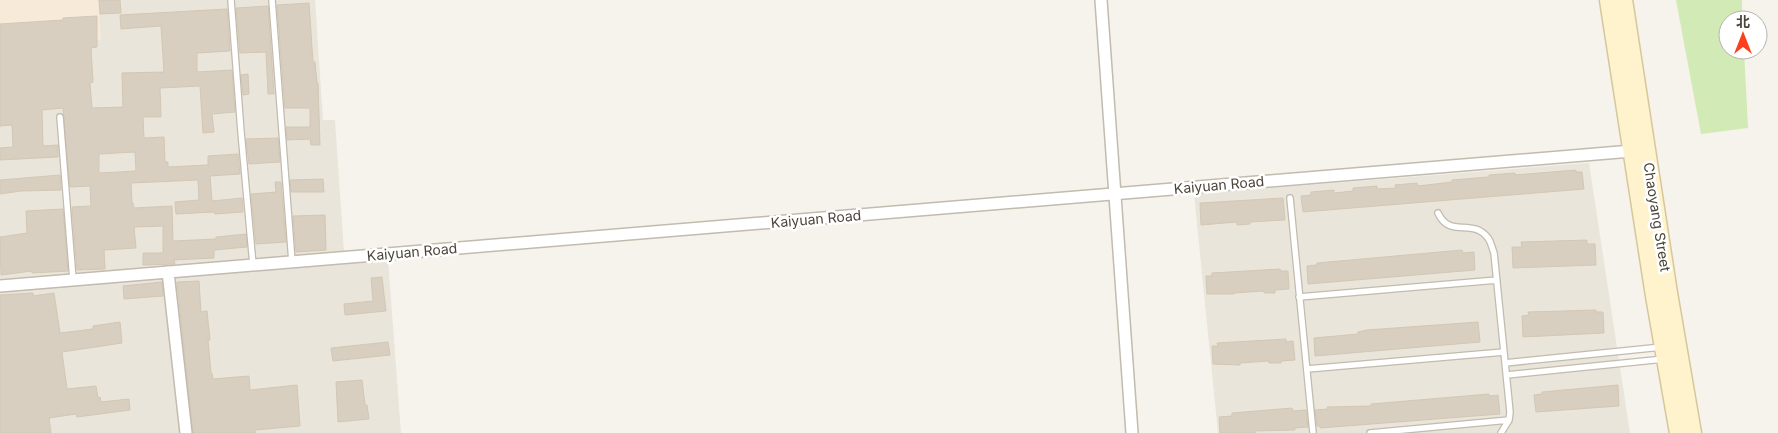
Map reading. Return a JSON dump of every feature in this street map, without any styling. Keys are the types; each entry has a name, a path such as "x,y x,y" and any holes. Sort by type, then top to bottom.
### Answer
{"street":[{"path":"1101,0 1132,433"},
{"name":"Chaoyang Street","path":"1608,0 1678,433"},
{"name":"Chaoyang Street","path":"1624,0 1669,293 1693,433"},
{"name":"Kaiyuan Road","path":"0,286 1632,151"},
{"path":"168,272 186,433"}],"lane":[{"path":"231,0 253,265"},
{"path":"272,0 292,262"},
{"path":"60,117 73,280"},
{"path":"1290,198 1313,433"},
{"path":"1438,213 1442,222 1448,226 1473,228 1480,231 1489,239 1494,253 1510,412 1509,420 1501,433"},
{"path":"1299,297 1496,280"},
{"path":"1307,369 1504,352"},
{"path":"1505,363 1664,353"},
{"path":"1506,376 1664,353"},
{"path":"1370,433 1509,420"}],"shaded area":[{"path":"0,0 98,0 101,40 0,47"},
{"path":"98,0 315,0 323,120 335,120 344,252 0,279 0,47 100,40"},
{"path":"1589,163 1630,433 1218,433 1194,194"},
{"path":"388,260 401,433 0,433 0,292"}],"green space":[{"path":"1676,0 1742,0 1742,10 1718,10 1718,60 1745,60 1748,128 1701,134"}],"building":[{"path":"99,0 120,0 121,13 100,14"},
{"path":"309,3 313,62 315,62 318,83 320,145 311,145 310,139 287,140 286,127 310,127 310,108 285,108 277,5"},
{"path":"268,6 274,94 268,94 266,52 240,53 236,8"},
{"path":"227,9 230,51 197,53 197,72 232,70 235,112 212,114 214,132 203,133 200,86 160,88 161,117 143,117 144,138 164,137 165,162 168,162 168,167 208,165 208,156 238,154 240,174 210,176 212,201 242,198 243,212 176,214 175,202 199,200 198,180 131,183 132,203 134,208 172,206 173,241 216,239 216,237 246,234 247,247 214,250 214,258 174,260 175,264 143,265 143,253 163,253 163,226 134,227 136,248 104,250 105,269 77,270 72,207 91,206 90,186 70,187 63,108 42,110 43,146 58,145 58,157 0,160 0,148 13,147 12,125 0,126 0,24 97,16 97,47 91,48 93,82 90,83 92,108 123,107 122,73 164,72 161,26 121,29 120,15","holes":["135,152 136,171 99,173 99,154"]},
{"path":"248,74 249,94 243,95 241,75"},
{"path":"278,138 280,162 249,164 246,139"},
{"path":"1576,170 1576,172 1582,172 1584,189 1303,212 1301,196 1311,195 1311,192 1334,190 1334,193 1353,191 1353,188 1377,186 1377,189 1396,188 1395,185 1417,183 1418,186 1452,182 1452,180 1489,177 1489,175"},
{"path":"60,175 61,190 21,191 0,194 0,180"},
{"path":"323,179 324,192 291,192 290,180"},
{"path":"275,182 281,182 286,242 256,244 251,194 276,192"},
{"path":"1283,198 1285,220 1250,222 1250,224 1237,225 1237,222 1201,225 1200,203"},
{"path":"63,209 68,271 32,273 32,271 1,275 0,237 27,233 26,211"},
{"path":"325,215 326,250 296,252 293,216"},
{"path":"1587,240 1587,244 1595,244 1596,265 1513,268 1512,247 1522,247 1521,242"},
{"path":"1462,250 1463,253 1474,252 1475,270 1308,284 1307,266 1317,265 1317,263"},
{"path":"1280,269 1281,271 1288,271 1289,289 1275,290 1275,293 1264,293 1264,291 1207,294 1206,276 1212,276 1212,273"},
{"path":"382,277 386,311 345,315 344,304 373,301 371,278"},
{"path":"199,281 201,312 207,311 210,340 208,340 213,379 249,376 250,390 297,385 300,426 255,430 255,433 193,433 177,282"},
{"path":"162,282 163,296 124,299 123,286"},
{"path":"33,293 33,296 54,293 60,333 93,329 93,326 120,322 122,343 62,352 67,389 96,386 98,398 100,397 101,402 129,399 130,410 77,417 76,414 49,418 51,433 0,433 0,295"},
{"path":"1596,310 1596,312 1603,312 1604,333 1523,337 1522,316 1529,315 1528,312"},
{"path":"1478,322 1480,342 1315,356 1314,338 1358,334 1358,332 1367,330"},
{"path":"1286,339 1286,342 1293,341 1295,360 1281,361 1281,363 1269,363 1269,361 1240,363 1240,365 1213,364 1212,346 1218,346 1217,343"},
{"path":"388,342 390,355 333,361 331,348"},
{"path":"362,380 369,419 338,422 336,382"},
{"path":"1618,385 1619,406 1536,412 1534,395 1542,394 1542,392"},
{"path":"1489,394 1489,396 1498,395 1500,414 1320,428 1320,426 1317,426 1315,410 1328,409 1327,407 1371,406 1371,404"},
{"path":"1292,408 1293,411 1306,410 1308,427 1295,428 1295,430 1255,431 1255,433 1220,433 1219,417 1232,416 1232,413"}]}
